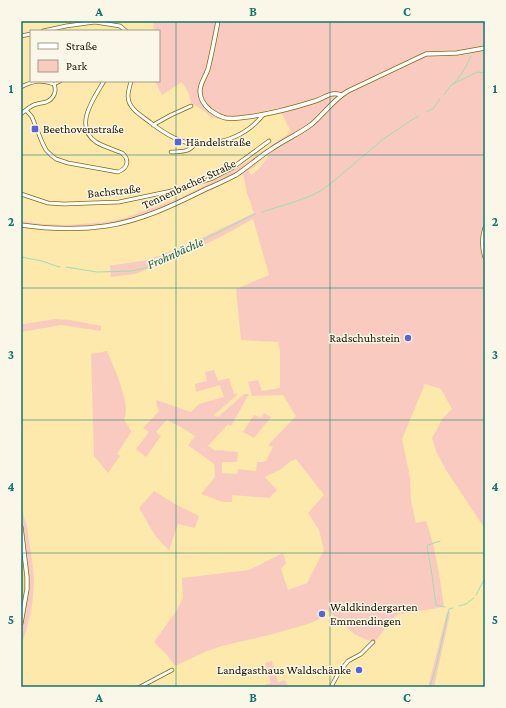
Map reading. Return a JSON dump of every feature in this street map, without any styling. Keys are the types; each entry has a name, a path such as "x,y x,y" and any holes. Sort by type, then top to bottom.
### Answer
{"street":[{"path":"218,21 208,68 200,91 202,99 208,108 214,113 226,118 242,118 263,115 291,109 318,100 332,93 341,95 426,54 457,53 485,48"},
{"path":"48,30 95,22 120,26 125,30"},
{"path":"21,87 34,82"},
{"path":"48,82 54,84 58,82"},
{"path":"26,110 32,117 42,142 50,155 56,159 68,163 118,172 123,170 126,165 127,161 125,155 97,143 89,135 86,125 86,116 103,82"},
{"path":"131,82 128,101 132,107 154,125 178,140 195,144 220,142 238,136 258,122 263,115"},
{"path":"21,114 36,104 50,100 55,94 54,84"},
{"name":"Tennenbacher Straße","path":"21,225 60,229 89,228 121,223 150,214 188,198 235,175 274,147 312,124 341,95"},
{"path":"154,125 171,115 192,106"},
{"name":"Bachstraße","path":"21,194 48,203 64,204 119,202 176,190 213,178 232,168 269,141"},
{"path":"171,152 188,151 195,144"},
{"path":"485,228 483,241 483,252 485,258"},
{"path":"21,527 27,577 27,589 21,623"},
{"path":"331,687 338,674 348,661 361,654 373,642"},
{"path":"140,687 172,670"}],"shaded area":[{"path":"21,535 25,577 21,614"}],"green space":[{"path":"153,21 485,21 485,529 446,470 436,451 432,438 443,418 452,409 441,389 425,384 402,439 410,477 411,501 416,523 426,521 435,553 444,607 399,614 394,617 374,643 354,634 326,609 319,619 311,623 222,646 207,651 175,666 167,655 154,642 175,613 183,598 182,578 249,570 283,553 286,563 281,569 288,590 307,583 324,550 319,530 308,513 324,495 296,459 265,477 277,490 269,498 232,495 232,502 223,502 201,494 215,477 214,464 188,445 195,436 184,429 167,420 156,432 161,436 146,457 136,449 149,432 143,428 159,411 156,400 191,412 199,404 224,397 220,385 196,392 195,384 207,381 205,372 214,370 218,381 229,378 234,394 238,394 214,415 218,417 244,394 249,394 231,426 228,424 208,446 216,451 238,452 237,462 222,462 222,473 237,474 238,469 256,471 257,462 266,461 273,447 268,445 296,416 283,395 252,396 248,382 258,380 262,391 280,388 280,351 278,342 241,340 236,289 269,275 253,219 182,256 135,274 111,277 110,265 148,260 187,245 254,213 247,193 243,174 207,192 146,218 117,227 80,231 21,228 21,221 67,225 106,222 125,218 180,198 219,178 242,165 291,132 279,108 227,119 212,118 203,110 191,103 189,94 182,82 162,95 156,82 160,82 160,30 154,30","holes":["266,156 268,157 259,169 251,175 249,171"]},
{"path":"56,319 101,326 101,331 61,325 21,332 21,324"},
{"path":"107,351 124,395 126,413 124,419 131,431 117,454 120,456 108,473 94,456 91,354"},
{"path":"264,413 271,417 254,438 243,432 254,415 261,418"},
{"path":"154,491 199,516 195,528 178,524 169,550 154,533 139,508"},
{"path":"21,500 24,518 27,525 34,580 30,614 21,647 21,614 25,577 21,535"},
{"path":"447,612 450,612 450,614 434,687 428,687"},
{"path":"272,661 278,682 285,680 288,687 257,687 271,683 265,663"}],"waterway":[{"path":"453,84 463,71 471,56"},
{"name":"Frohnbächle","path":"444,95 451,85 477,72 485,73"},
{"name":"Frohnbächle","path":"426,112 433,109 440,99"},
{"name":"Frohnbächle","path":"262,212 294,202 322,190 382,140 419,116"},
{"name":"Frohnbächle","path":"66,267 97,272 132,271 149,267 255,214"},
{"name":"Frohnbächle","path":"21,257 42,261 60,267"},
{"path":"440,541 427,546 436,605 445,607"},
{"path":"476,595 485,578"},
{"path":"459,606 466,604 474,598"},
{"path":"430,687 449,609 453,608"}],"place":[{"name":"Beethovenstraße","path":"35,129"},
{"name":"Händelstraße","path":"178,142"},
{"name":"Radschuhstein","path":"408,338"},
{"name":"Waldkindergarten Emmendingen","path":"322,614"},
{"name":"Landgasthaus Waldschänke","path":"359,670"}]}
